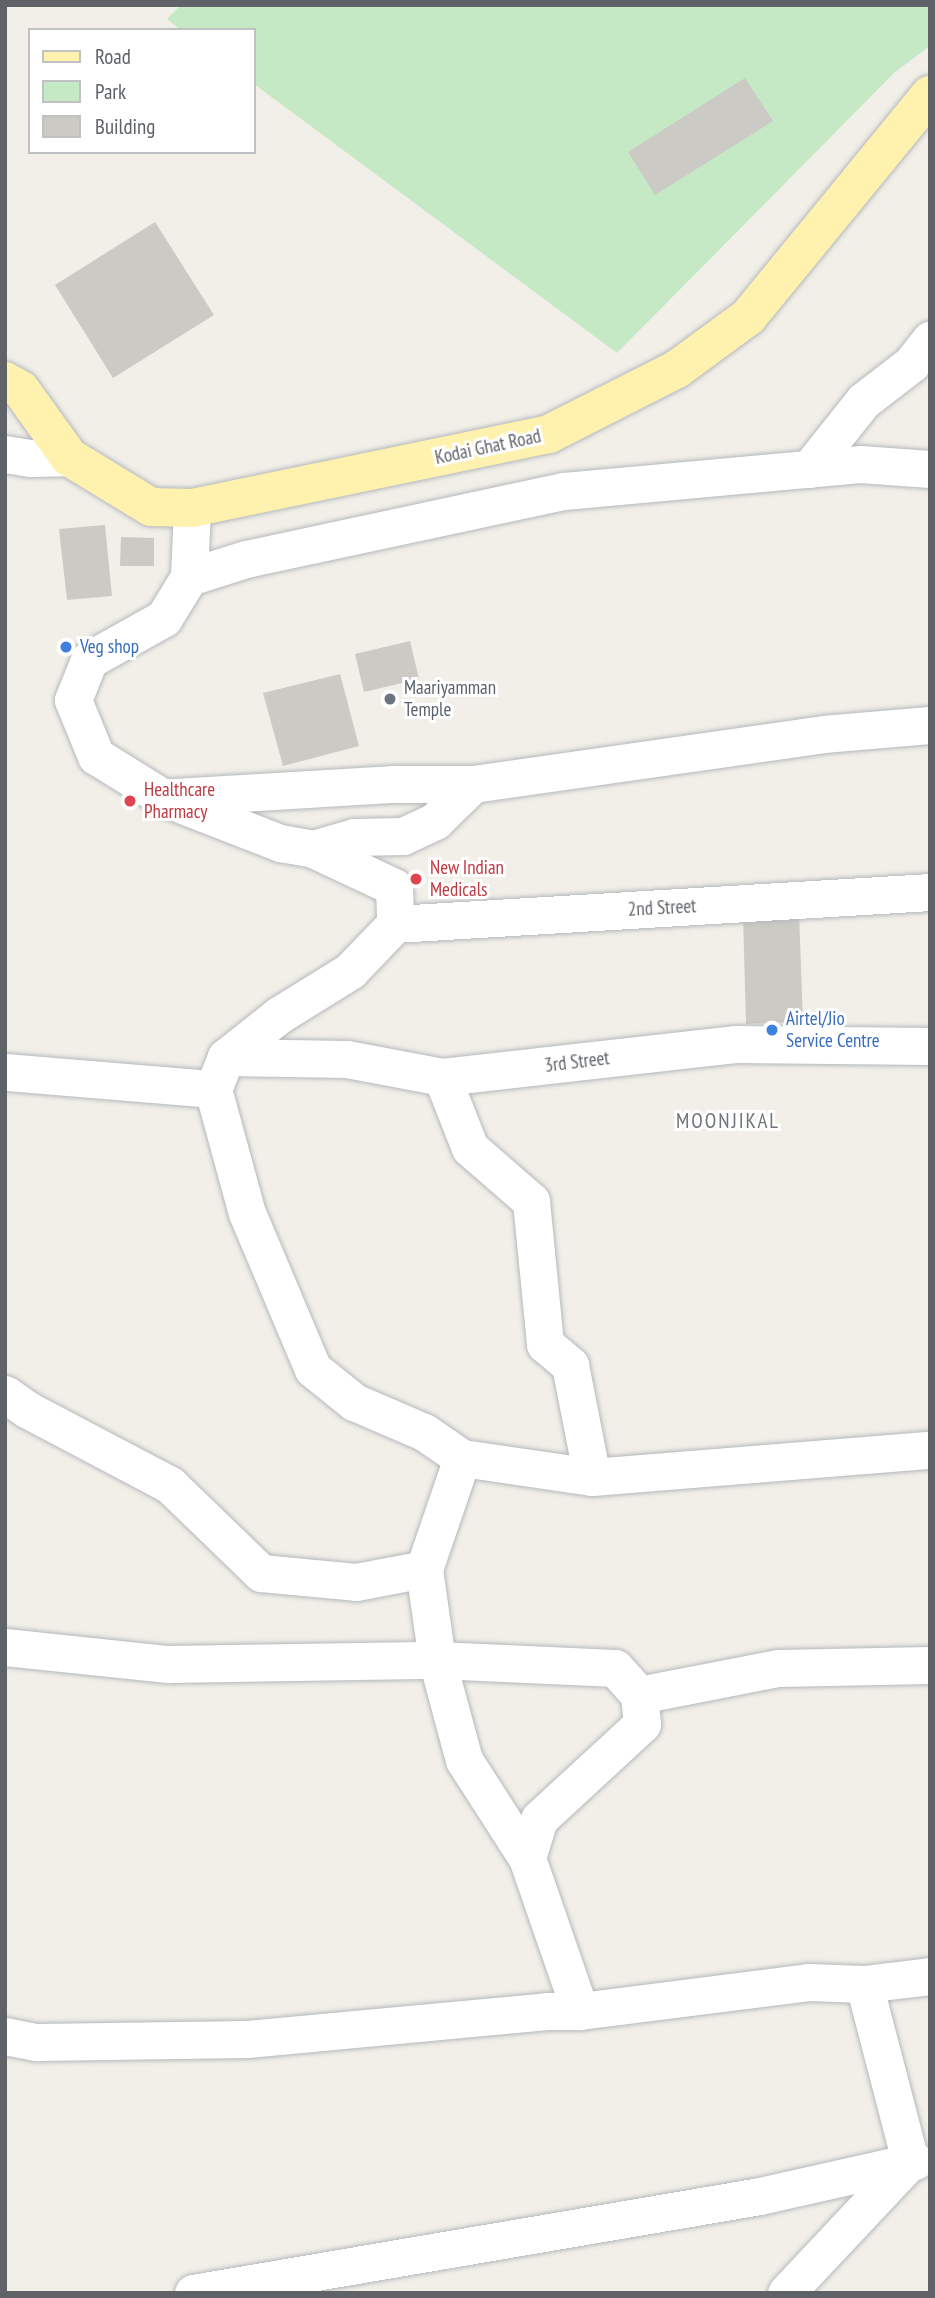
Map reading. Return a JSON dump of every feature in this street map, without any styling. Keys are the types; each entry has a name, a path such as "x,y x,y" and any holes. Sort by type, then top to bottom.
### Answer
{"main road":[{"name":"Kodai Ghat Road","path":"5,381 22,390 69,457 151,507 192,508 549,434 677,369 748,317 930,95"}],"street":[{"path":"809,469 863,401 923,360"},
{"path":"5,454 30,458 69,457"},
{"path":"189,577 246,559 564,491 860,464 930,455"},
{"path":"860,464 930,469"},
{"path":"192,508 189,577 164,618 89,660 73,700 96,756 162,797 280,843 313,849 394,887 395,924 350,971 279,1015 220,1073 247,1213 313,1369 354,1402 424,1432 462,1458 592,1477 930,1450"},
{"path":"162,797 395,784 473,784 823,734 930,725"},
{"path":"313,849 354,837 403,836 435,821 473,784"},
{"name":"2nd Street","path":"395,924 930,892"},
{"name":"3rd Street","path":"5,1072 220,1073 347,1059 442,1077 734,1044 930,1046"},
{"path":"442,1077 470,1148 531,1201 545,1344 570,1365 592,1477"},
{"path":"5,1394 28,1410 170,1485 261,1573 356,1582 424,1569"},
{"path":"462,1458 424,1569 437,1660 464,1760 527,1858 580,2011"},
{"path":"5,1647 169,1664 437,1660 615,1668 639,1695 642,1724 540,1819 527,1858"},
{"path":"639,1695 778,1668 930,1665"},
{"path":"5,2036 37,2042 247,2039 547,2011 580,2011 808,1982 864,1984 930,1976"},
{"path":"864,1984 920,2161"},
{"path":"193,2293 760,2196 920,2161"},
{"path":"786,2293 920,2161"}],"green space":[{"path":"181,5 930,5 930,46 895,72 617,353 256,85 256,28 178,28 167,19"}],"building":[{"path":"745,78 773,121 655,195 628,152"},
{"path":"155,222 214,315 113,378 55,285"},
{"path":"105,525 112,596 67,600 59,529"},
{"path":"121,537 154,538 154,566 120,566"},
{"path":"410,641 419,679 364,692 355,654"},
{"path":"340,674 359,746 283,766 263,693"},
{"path":"799,913 803,1022 746,1024 743,915"}],"place":[{"name":"Veg shop","path":"66,647"},
{"name":"Maariyamman Temple","path":"390,699"},
{"name":"Healthcare Pharmacy","path":"130,801"},
{"name":"New Indian Medicals","path":"416,879"},
{"name":"Airtel/Jio Service Centre","path":"772,1030"}],"district":[{"name":"MOONJIKAL","path":"728,1121"}]}
